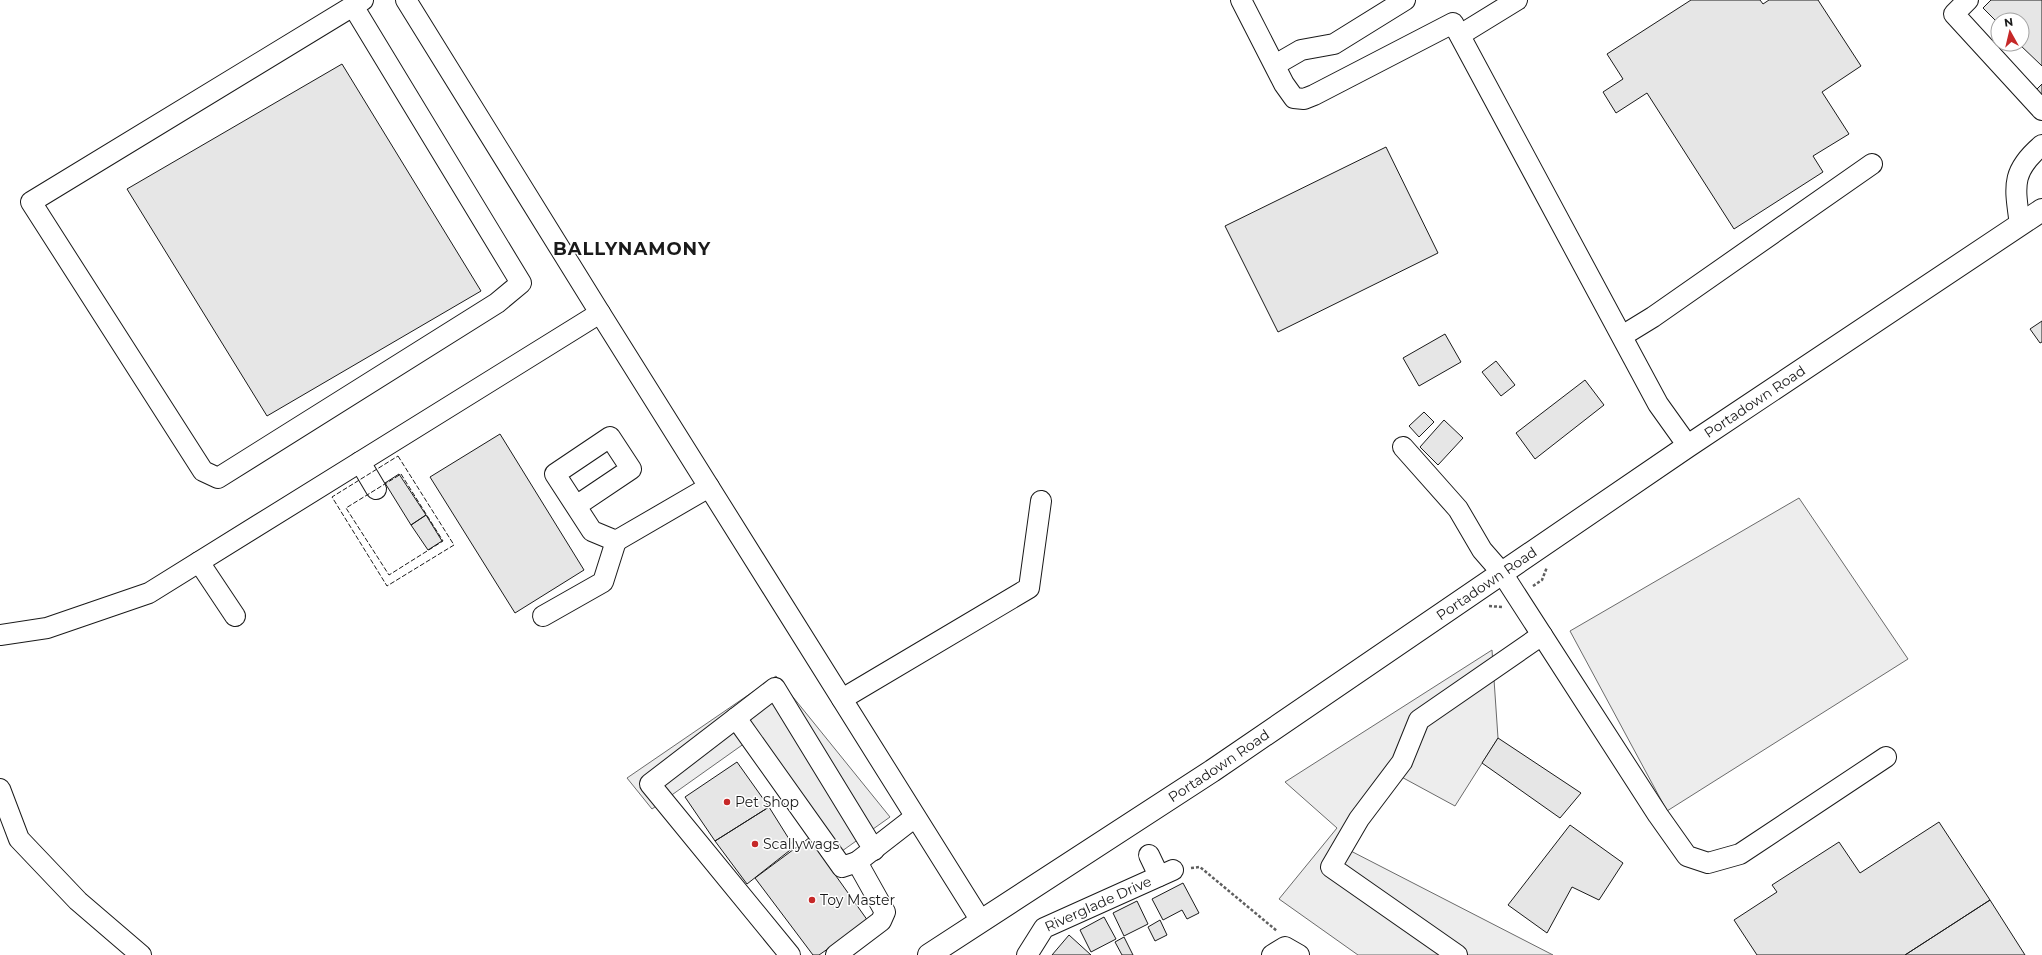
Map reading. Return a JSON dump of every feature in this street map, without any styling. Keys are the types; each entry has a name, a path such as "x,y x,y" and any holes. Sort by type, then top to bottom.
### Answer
{"highway":[{"name":"Portadown Road","path":"929,955 1212,771 1688,446 2042,210"}],"street":[{"path":"406,0 981,921"},
{"path":"1241,0 1288,93 1294,98 1304,99 1453,23 1658,404 1688,446"},
{"path":"1275,65 1301,50 1334,44 1405,0"},
{"path":"1460,36 1517,0"},
{"path":"1968,0 1954,14 2042,110"},
{"path":"358,3 521,283 497,303 218,478 203,471 31,202 358,3"},
{"path":"2020,225 2015,187 2020,170 2029,156 2042,145"},
{"path":"1622,336 1653,317 1872,164"},
{"path":"0,635 47,628 149,593 600,313"},
{"path":"1404,447 1458,509 1482,550 1502,573 1658,815 1687,856 1708,863 1740,854 1886,756"},
{"path":"360,462 376,489"},
{"path":"543,616 603,582 616,541 709,487"},
{"path":"842,699 1029,588 1041,501"},
{"path":"576,506 592,531 616,541"},
{"path":"199,562 235,616"},
{"path":"1457,955 1331,866 1359,819 1402,762 1419,720 1542,635"},
{"path":"790,955 650,784 775,688 874,850"},
{"path":"736,718 842,867 857,862 916,817"},
{"path":"0,789 19,839 78,901 141,955"},
{"name":"Riverglade Drive","path":"1027,955 1044,928 1166,873 1149,855"},
{"path":"836,955 881,921 885,912 857,862"}],"path":[{"path":"1166,873 1200,867 1279,934 1285,952"}],"shaded area":[{"path":"1799,498 1908,659 1667,811 1570,631"},
{"path":"1492,650 1498,738 1455,806 1396,774 1345,848 1553,955 1358,955 1279,899 1337,828 1285,782"},
{"path":"776,676 890,817 835,856 745,743 652,809 627,778"}],"building":[{"path":"1691,0 1760,0 1763,4 1769,0 1818,0 1861,66 1822,92 1849,134 1813,156 1823,172 1734,229 1647,93 1616,113 1603,92 1623,79 1607,54"},
{"path":"1991,0 2042,0 2042,66 2027,52 2030,52 2030,12 1990,12 1990,15 1983,8"},
{"path":"342,64 481,291 267,416 127,189"},
{"path":"2042,84 2042,100 2034,92"},
{"path":"1386,147 1438,253 1278,332 1225,226"},
{"path":"2042,321 2042,342 2040,343 2030,329"},
{"path":"1445,334 1461,362 1419,386 1403,358"},
{"path":"1496,361 1515,385 1501,396 1482,372"},
{"path":"1585,380 1604,405 1535,459 1516,433"},
{"path":"1424,412 1434,422 1419,437 1409,426"},
{"path":"1444,420 1463,438 1438,465 1420,447"},
{"path":"500,434 584,570 515,613 430,477"},
{"path":"399,474 426,515 411,525 385,483"},
{"path":"426,515 442,541 428,550 411,525"},
{"path":"1498,738 1581,793 1560,818 1482,763"},
{"name":"Pet Shop","path":"737,762 769,807 715,841 685,797"},
{"name":"Scallywags","path":"769,807 794,847 747,884 715,841"},
{"path":"1939,822 1990,900 1905,955 1757,955 1734,920 1777,892 1772,885 1839,842 1860,873"},
{"path":"1570,825 1623,863 1599,900 1572,887 1547,933 1508,905"},
{"name":"Toy Master","path":"809,838 868,921 819,955 813,955 755,878"},
{"path":"1183,883 1199,913 1187,919 1182,910 1163,920 1152,899"},
{"path":"1990,900 2025,955 1905,955"},
{"path":"1137,901 1148,924 1124,936 1113,913"},
{"path":"1104,917 1116,939 1091,952 1080,930"},
{"path":"1160,920 1167,935 1155,941 1148,927"},
{"path":"1069,935 1091,955 1052,955"},
{"path":"1124,937 1133,955 1122,955 1115,942"}],"fence":[{"path":"398,456 454,545 387,586 332,497 398,456"},
{"path":"401,474 443,541 389,575 346,508 401,474"}],"place":[{"name":"Pet Shop","path":"727,802"},
{"name":"Scallywags","path":"755,844"},
{"name":"Toy Master","path":"812,900"}],"district":[{"name":"BALLYNAMONY","path":"632,249"}]}
